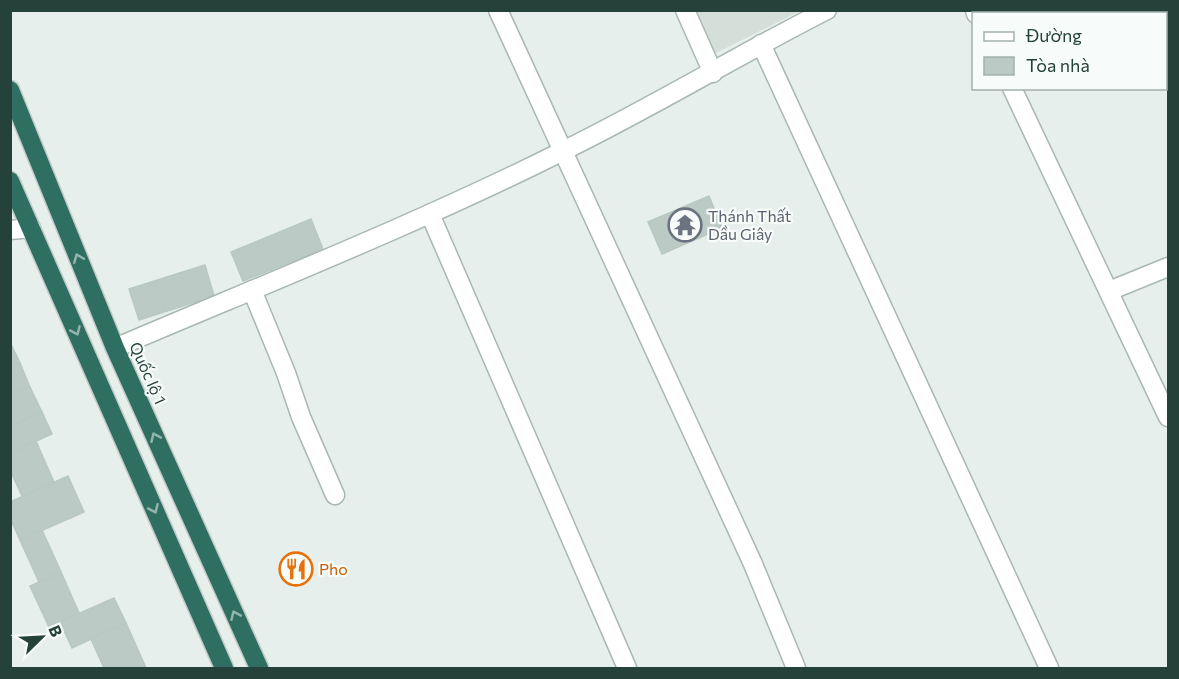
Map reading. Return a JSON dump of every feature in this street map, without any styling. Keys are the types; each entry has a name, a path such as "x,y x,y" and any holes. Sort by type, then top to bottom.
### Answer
{"highway":[{"name":"Quốc lộ 1","path":"10,90 115,348 259,669"},
{"path":"10,181 224,669"}],"street":[{"path":"498,10 753,564 796,669"},
{"path":"685,10 713,73"},
{"path":"115,348 430,214 563,152 827,10"},
{"path":"761,44 1049,669"},
{"path":"1013,90 1168,417"},
{"path":"430,214 627,669"},
{"path":"10,230 31,228"},
{"path":"1109,291 1168,267"},
{"path":"252,290 282,362 301,417 335,495"}],"shaded area":[{"path":"689,11 800,11 710,56"}],"building":[{"name":"Thánh Thất Dầu Giây","path":"709,196 722,228 662,254 648,222"},
{"path":"311,219 323,249 243,281 231,252"},
{"path":"205,265 214,296 139,320 129,289"},
{"path":"10,342 20,363 10,367"},
{"path":"20,363 30,387 10,395 10,367"},
{"path":"30,387 42,412 10,426 10,395"},
{"path":"42,412 52,434 10,453 10,426"},
{"path":"36,441 54,482 22,496 10,470 10,453"},
{"path":"68,476 84,512 20,540 10,518 10,502"},
{"path":"42,530 61,572 39,582 20,540"},
{"path":"61,572 79,613 49,627 30,586"},
{"path":"114,598 126,623 72,648 60,622"},
{"path":"126,623 146,668 104,668 91,639"}],"place":[{"name":"Thánh Thất Dầu Giây","path":"685,225"},
{"name":"Pho","path":"296,569"}]}
